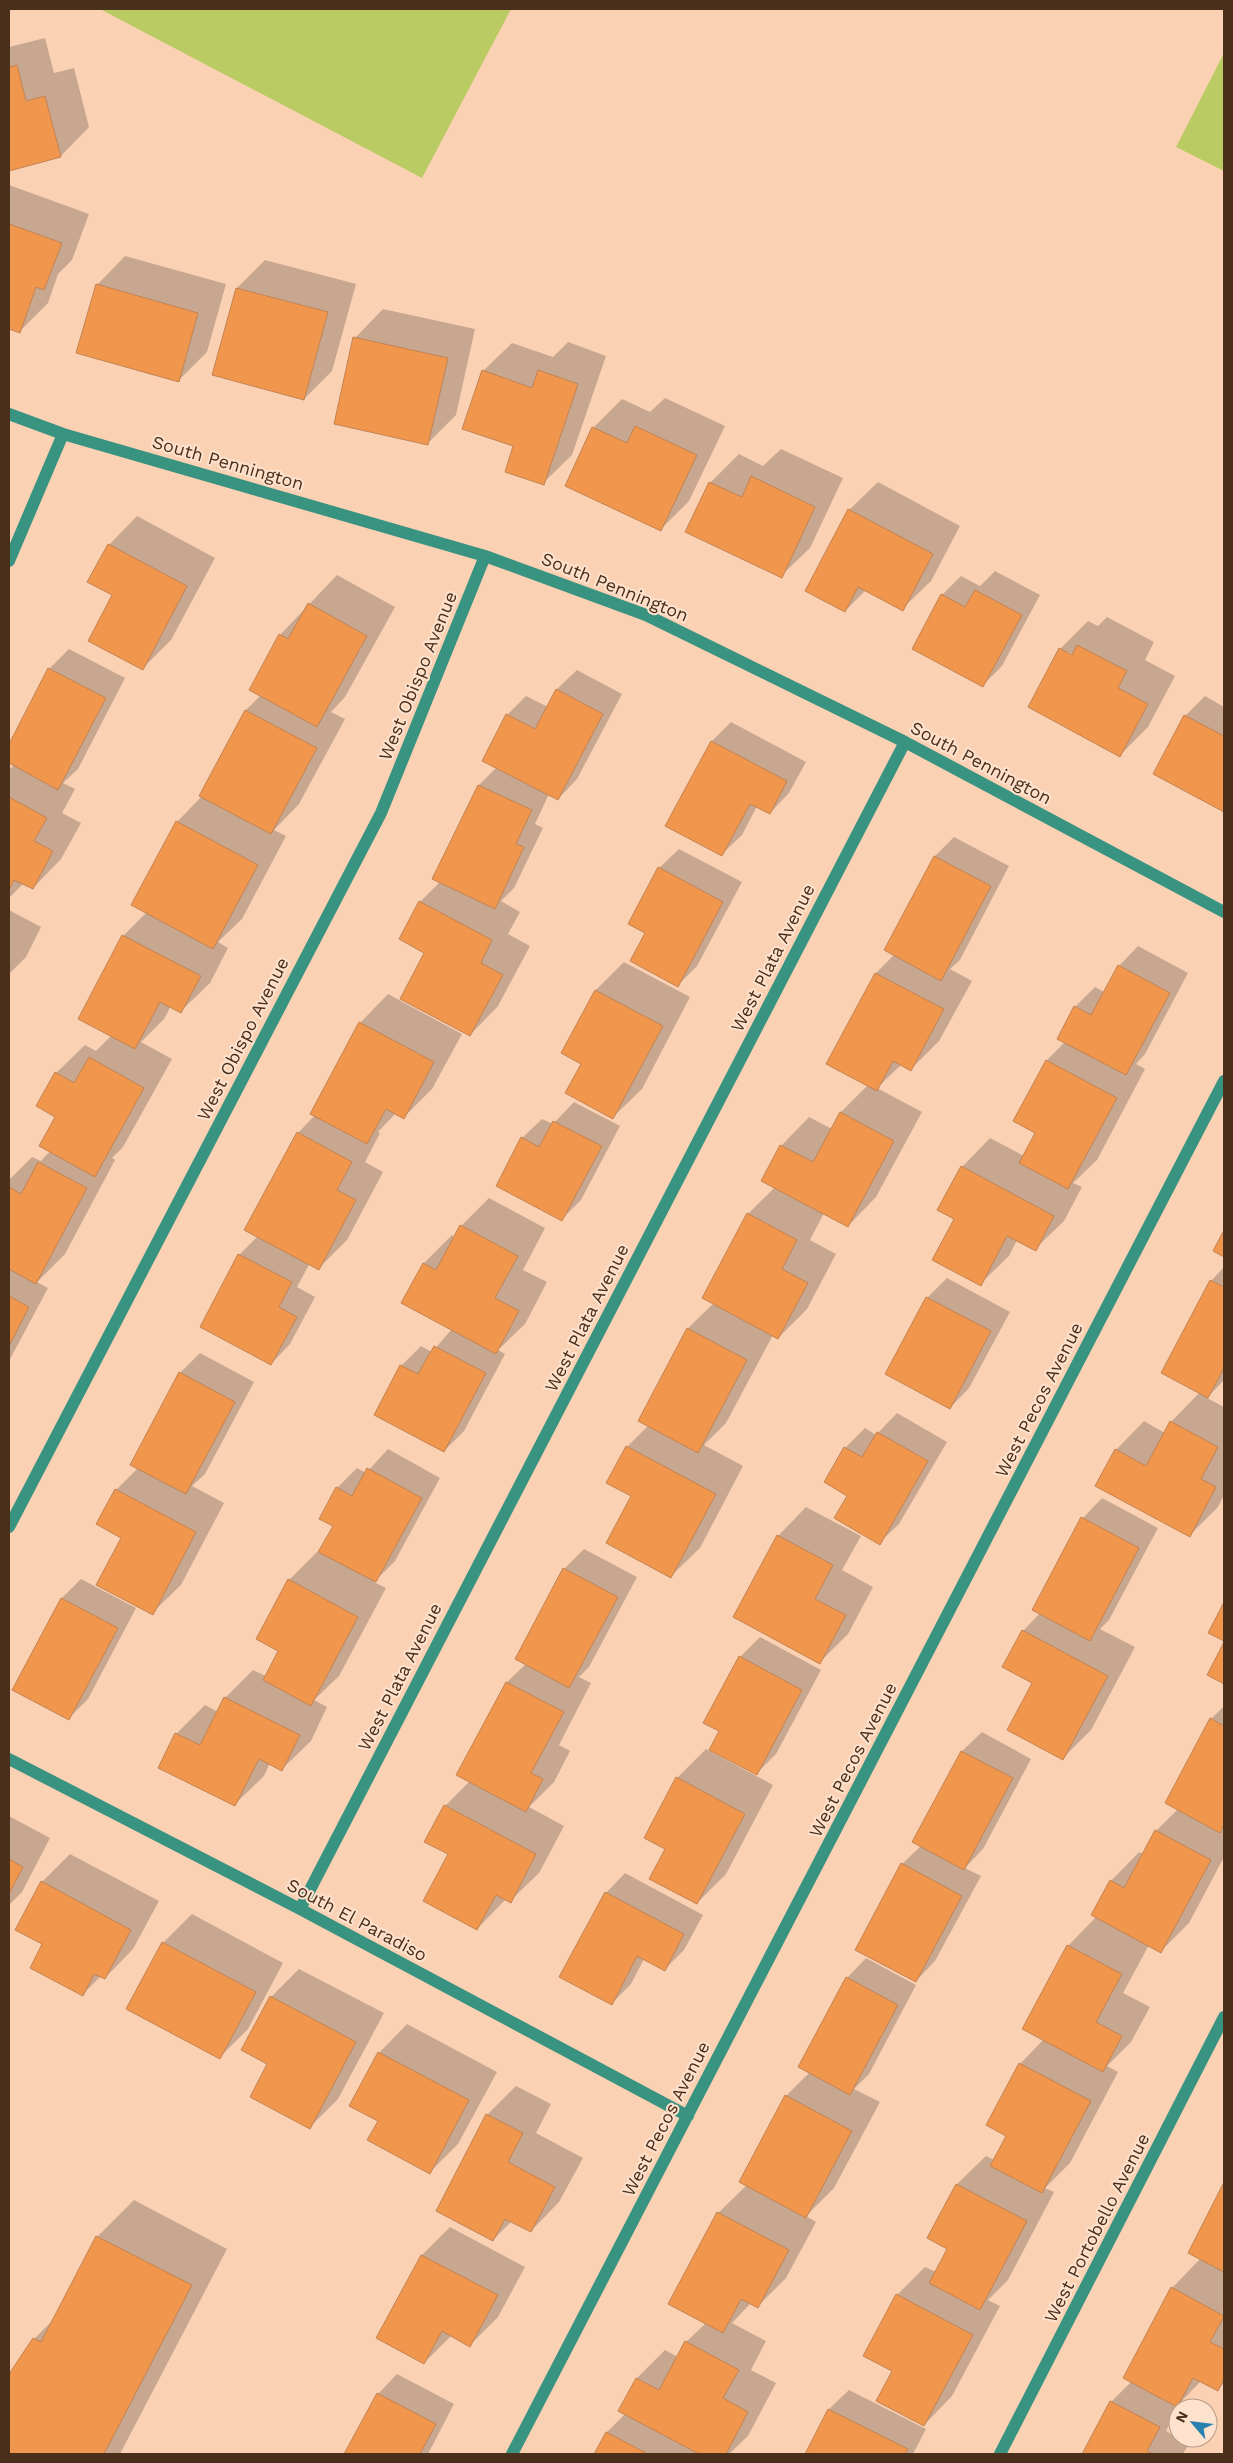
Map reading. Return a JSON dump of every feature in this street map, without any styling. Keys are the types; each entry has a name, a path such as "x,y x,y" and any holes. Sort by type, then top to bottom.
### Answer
{"street":[{"name":"South Pennington","path":"9,414 62,434 485,556 646,615 905,742 1224,912"},
{"path":"9,561 62,434"},
{"name":"West Obispo Avenue","path":"9,1527 380,812 485,556"},
{"name":"West Plata Avenue","path":"300,1910 905,742"},
{"name":"West Pecos Avenue","path":"512,2454 1224,1081"},
{"name":"South El Paradiso","path":"9,1759 300,1910 688,2116"},
{"name":"West Portobello Avenue","path":"1000,2454 1224,2017"}],"green space":[{"path":"100,9 511,9 422,178"},
{"path":"1224,53 1224,171 1176,147"}],"building":[{"path":"17,65 26,101 45,96 61,157 9,171 9,67"},
{"path":"9,224 62,243 44,290 36,287 20,333 9,329"},
{"path":"96,284 198,313 179,382 76,353"},
{"path":"236,288 328,312 304,400 212,375"},
{"path":"353,337 448,358 428,445 334,424"},
{"path":"482,370 532,388 538,370 578,384 544,485 505,472 513,446 462,429"},
{"path":"635,426 697,455 661,531 565,486 592,427 627,443"},
{"path":"751,476 815,507 782,578 685,532 709,482 742,497"},
{"path":"848,509 933,554 903,611 858,587 845,612 805,591"},
{"path":"108,544 187,586 143,670 88,641 112,595 87,582"},
{"path":"975,590 1022,615 983,687 912,649 941,594 965,607"},
{"path":"308,603 367,636 317,727 249,690 279,634 288,639"},
{"path":"1077,645 1127,671 1118,688 1148,704 1120,757 1028,707 1059,648 1072,655"},
{"path":"48,668 106,698 58,790 9,763 9,744"},
{"path":"556,689 603,714 558,800 482,761 506,714 535,729"},
{"path":"245,710 317,748 271,834 199,796"},
{"path":"1184,715 1224,736 1224,812 1153,774"},
{"path":"711,741 787,781 770,814 750,804 722,856 665,826"},
{"path":"478,785 532,810 516,844 524,847 495,909 432,879"},
{"path":"9,797 47,818 34,841 53,851 33,889 14,880 9,890"},
{"path":"176,821 258,865 213,949 131,905"},
{"path":"934,856 991,886 941,981 884,950"},
{"path":"658,867 723,902 678,987 630,961 645,933 628,924"},
{"path":"419,901 492,940 481,963 503,975 470,1036 400,999 424,953 399,939"},
{"path":"122,935 201,976 181,1013 160,1002 135,1049 78,1019"},
{"path":"1118,965 1170,993 1126,1075 1057,1039 1074,1006 1091,1015"},
{"path":"875,973 944,1009 911,1071 893,1061 877,1091 826,1064"},
{"path":"595,990 663,1026 613,1119 565,1093 581,1064 561,1053"},
{"path":"359,1022 434,1062 404,1119 386,1109 367,1144 310,1114"},
{"path":"89,1057 144,1088 95,1177 39,1146 55,1117 36,1106 55,1072 74,1083"},
{"path":"1046,1060 1117,1098 1068,1189 1019,1163 1035,1133 1013,1121"},
{"path":"840,1112 894,1141 848,1227 761,1181 780,1145 813,1162"},
{"path":"553,1121 602,1146 562,1221 496,1186 521,1137 539,1147"},
{"path":"297,1132 352,1162 337,1190 356,1200 319,1270 244,1230"},
{"path":"38,1162 87,1188 36,1284 9,1269 9,1187 21,1194"},
{"path":"961,1166 1054,1216 1036,1251 1007,1236 981,1286 932,1260 954,1219 937,1210"},
{"path":"747,1213 797,1240 782,1269 808,1283 778,1339 702,1298"},
{"path":"460,1225 518,1256 495,1298 519,1311 496,1354 401,1303 423,1263 436,1270"},
{"path":"1224,1230 1224,1257 1213,1251"},
{"path":"238,1254 292,1282 279,1307 297,1317 271,1365 200,1327"},
{"path":"1210,1280 1224,1287 1224,1368 1208,1398 1161,1373"},
{"path":"9,1296 29,1307 9,1346"},
{"path":"926,1297 991,1331 950,1409 885,1374"},
{"path":"687,1328 747,1360 698,1453 638,1421"},
{"path":"434,1346 486,1373 444,1452 374,1415 400,1365 418,1374"},
{"path":"179,1372 235,1402 186,1494 130,1465"},
{"path":"1170,1421 1218,1447 1201,1479 1216,1487 1190,1537 1095,1486 1115,1449 1146,1466"},
{"path":"877,1432 928,1461 880,1545 834,1518 847,1496 824,1482 844,1447 862,1457"},
{"path":"626,1446 716,1494 671,1578 606,1543 631,1496 606,1483"},
{"path":"367,1468 422,1498 376,1582 318,1552 333,1526 319,1519 336,1487 352,1496"},
{"path":"115,1489 196,1532 153,1615 96,1585 121,1538 96,1524"},
{"path":"1081,1517 1139,1548 1090,1641 1032,1610"},
{"path":"777,1535 833,1565 815,1599 846,1615 820,1664 733,1617"},
{"path":"563,1568 618,1597 569,1688 515,1659"},
{"path":"288,1579 358,1617 311,1706 263,1680 278,1651 256,1639"},
{"path":"61,1598 118,1628 69,1720 12,1690"},
{"path":"1224,1602 1224,1641 1208,1633"},
{"path":"1022,1630 1108,1676 1063,1760 1007,1730 1032,1683 1002,1667"},
{"path":"1224,1642 1224,1684 1207,1675"},
{"path":"739,1656 802,1690 757,1775 709,1750 719,1731 703,1723"},
{"path":"506,1682 564,1712 531,1773 543,1779 526,1812 456,1775"},
{"path":"224,1697 300,1735 282,1771 259,1759 235,1806 158,1768 175,1733 200,1745"},
{"path":"1210,1718 1224,1726 1224,1824 1220,1833 1165,1803"},
{"path":"961,1751 1013,1778 964,1870 912,1842"},
{"path":"676,1777 745,1814 697,1904 649,1879 665,1849 644,1838"},
{"path":"444,1805 536,1854 511,1903 496,1895 477,1930 423,1901 448,1854 424,1842"},
{"path":"1155,1830 1211,1860 1161,1953 1091,1915 1110,1880 1124,1888"},
{"path":"9,1859 23,1867 9,1894"},
{"path":"901,1863 962,1896 916,1982 855,1950"},
{"path":"41,1881 131,1930 105,1979 94,1974 83,1996 30,1968 42,1944 15,1930"},
{"path":"605,1892 684,1934 665,1971 637,1956 612,2005 559,1977"},
{"path":"162,1942 256,1992 220,2059 126,2009"},
{"path":"1067,1945 1122,1974 1096,2022 1122,2036 1103,2072 1022,2029"},
{"path":"846,1977 898,2005 850,2095 798,2067"},
{"path":"270,1996 356,2042 310,2129 250,2097 267,2064 241,2050"},
{"path":"378,2052 469,2100 430,2174 367,2140 378,2121 349,2106"},
{"path":"1019,2063 1091,2101 1042,2193 990,2166 1006,2136 986,2125"},
{"path":"785,2095 852,2131 806,2218 739,2182"},
{"path":"486,2114 523,2133 508,2162 555,2187 531,2232 505,2219 493,2241 436,2211"},
{"path":"1224,2182 1224,2272 1188,2253"},
{"path":"956,2184 1027,2221 980,2310 929,2283 947,2249 927,2238"},
{"path":"717,2212 789,2250 758,2308 741,2299 723,2333 668,2304"},
{"path":"96,2236 192,2285 104,2454 9,2454 9,2377 11,2371 33,2338 41,2342"},
{"path":"421,2255 498,2295 470,2347 442,2331 424,2364 376,2338"},
{"path":"1171,2287 1224,2316 1210,2342 1224,2349 1224,2379 1218,2391 1193,2378 1182,2398 1168,2398 1168,2402 1123,2378"},
{"path":"896,2294 973,2335 924,2426 876,2401 892,2371 863,2356"},
{"path":"685,2341 739,2370 723,2398 748,2412 726,2454 699,2454 618,2411 636,2378 659,2390"},
{"path":"377,2393 436,2424 420,2454 344,2454"},
{"path":"1110,2401 1160,2427 1147,2451 1153,2454 1082,2454"},
{"path":"828,2409 908,2449 905,2454 805,2454"},
{"path":"606,2432 648,2454 594,2454"}]}
